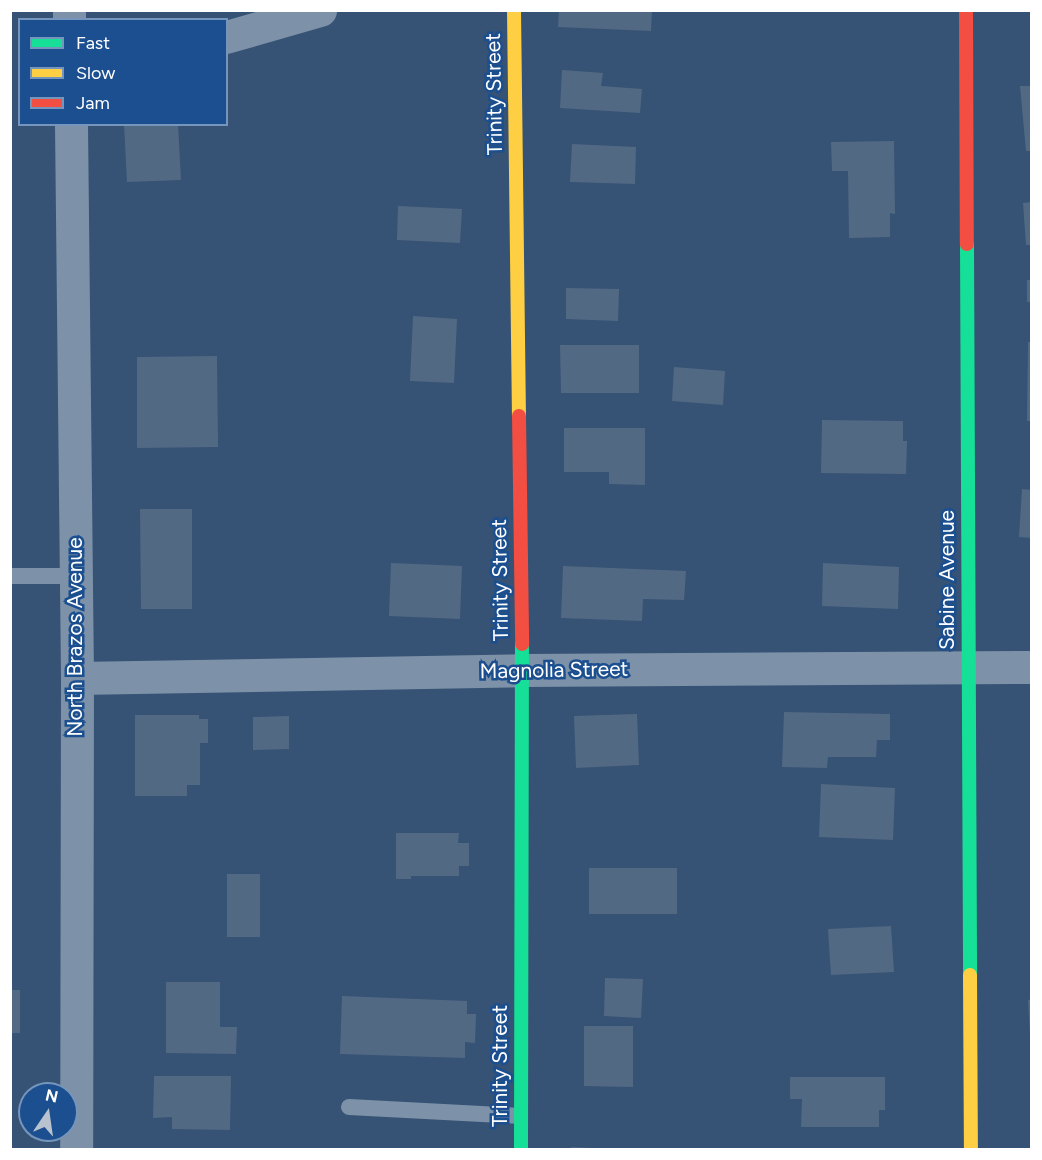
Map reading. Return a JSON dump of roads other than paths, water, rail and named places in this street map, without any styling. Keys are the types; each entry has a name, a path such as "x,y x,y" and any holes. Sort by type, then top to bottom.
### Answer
{"street":[{"path":"228,36 320,10"},
{"name":"Trinity Street","path":"514,10 522,670 521,1149"},
{"name":"Sabine Avenue","path":"966,10 971,1149"},
{"name":"North Brazos Avenue","path":"71,126 77,678 76,1149"},
{"name":"Magnolia Street","path":"77,678 522,670 1032,667"}],"lane":[{"path":"10,576 75,576"},
{"path":"349,1107 520,1116"}]}
